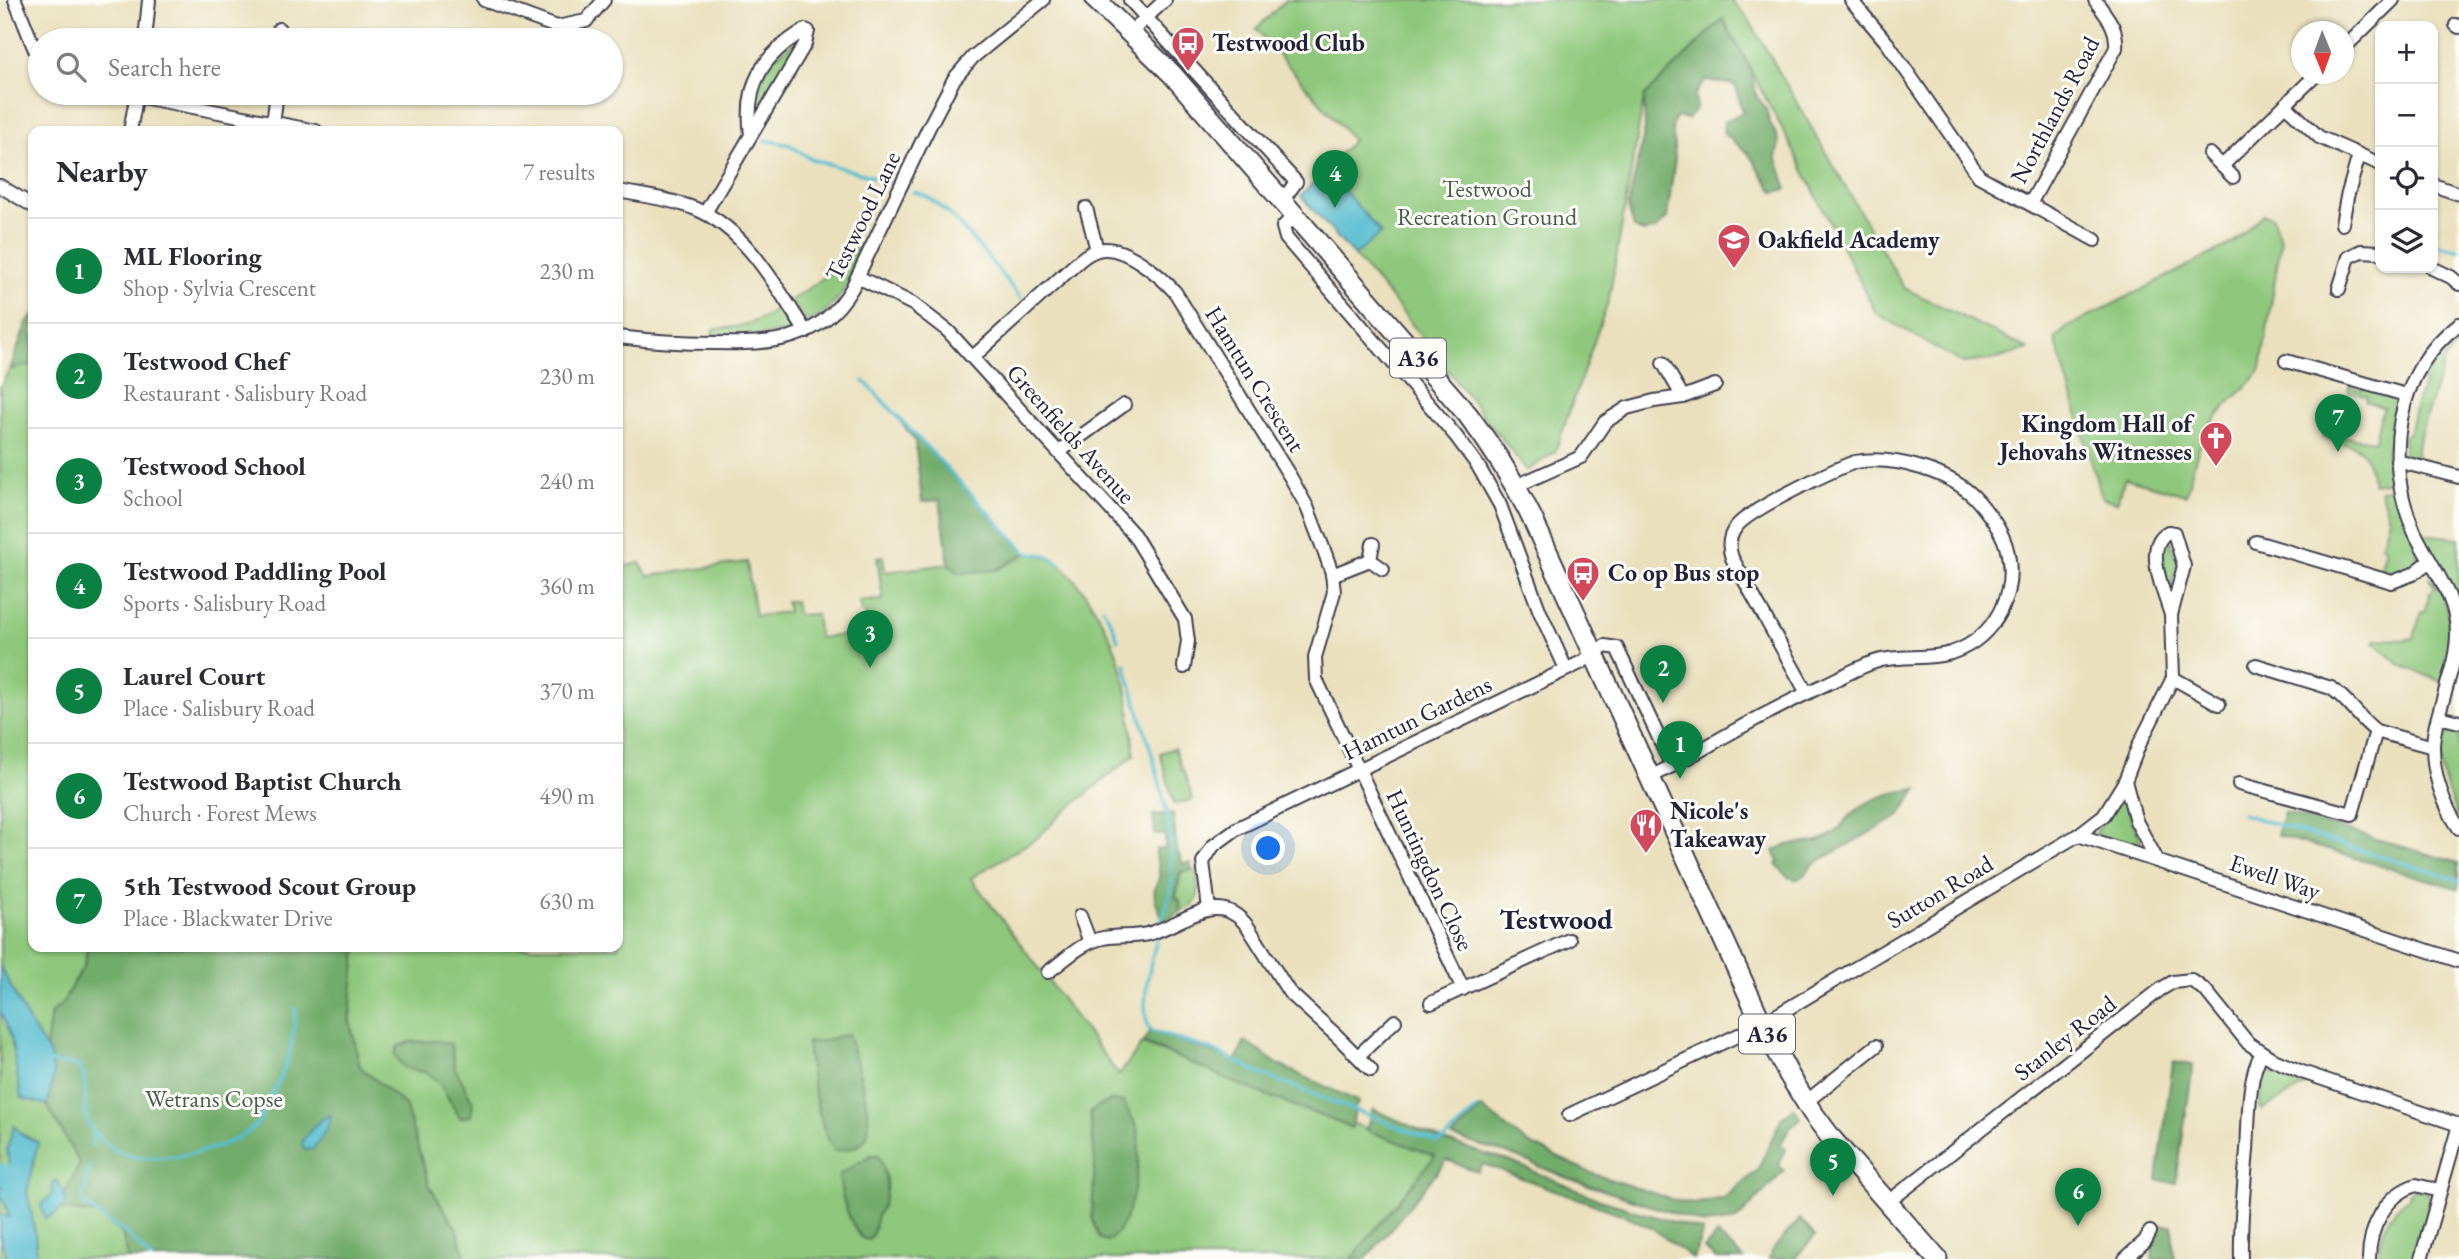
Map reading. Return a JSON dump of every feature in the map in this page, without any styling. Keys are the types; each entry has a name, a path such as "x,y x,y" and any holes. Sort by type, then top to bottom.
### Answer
{"main road":[{"name":"A36","path":"1096,0 1172,74 1488,440 1516,486 1762,1024 1788,1075 1832,1139 1929,1256"}],"street":[{"path":"15,0 28,32"},
{"path":"146,28 149,0"},
{"path":"484,0 557,26 586,21 604,0"},
{"name":"Testwood Lane","path":"623,337 672,342 780,341 806,331 835,312 858,277 954,79 973,57 1043,0"},
{"path":"1130,0 1296,182 1283,227 1286,238 1455,435 1490,486 1566,669"},
{"path":"1131,32 1166,0"},
{"path":"1851,0 1888,44 1972,168 1988,182 2095,240"},
{"name":"Northlands Road","path":"2029,204 2116,48 2114,27 2095,0"},
{"path":"2354,37 2393,0"},
{"path":"705,214 805,44 808,31 795,36 769,57 755,82 748,112 751,135"},
{"path":"2222,166 2307,84"},
{"path":"131,126 135,105"},
{"path":"186,105 289,126"},
{"path":"273,123 275,105"},
{"path":"2285,105 2319,137 2375,162"},
{"path":"2210,154 2233,177"},
{"path":"2342,224 2359,155"},
{"path":"0,186 28,203"},
{"path":"2438,188 2459,194"},
{"path":"623,192 676,203 705,214 747,248 806,331"},
{"path":"973,357 1079,261 1097,250 1086,208"},
{"name":"Hamtun Crescent","path":"1097,250 1112,250 1143,264 1169,285 1291,478 1315,526 1332,575 1334,592 1315,657 1314,672 1359,769"},
{"path":"2339,289 2349,257 2361,251 2375,252"},
{"path":"2438,271 2459,284"},
{"name":"Greenfields Avenue","path":"858,277 923,311 948,331 1134,534 1178,604 1188,631 1184,667"},
{"path":"2459,324 2432,350 2406,395 2397,442 2399,484 2406,509 2414,531 2449,598 2455,617 2457,634 2454,661 2433,747 2441,790 2450,815 2459,828"},
{"path":"2286,361 2406,395"},
{"path":"1663,363 1684,397"},
{"path":"1516,486 1581,457 1605,422 1626,408 1684,397 1715,385"},
{"path":"1059,452 1124,405"},
{"path":"1650,777 1807,693 1876,661 1938,656 1963,649 1984,632 1998,616 2005,601 2009,582 2006,547 1984,509 1957,482 1933,472 1894,463 1874,460 1856,462 1754,511 1737,526 1730,539 1732,558 1807,693"},
{"path":"2397,461 2459,477"},
{"path":"2171,615 2155,566 2160,539 2168,532 2174,533 2184,566 2171,615 2172,678 2219,704"},
{"path":"2256,542 2392,582 2413,574 2430,561"},
{"path":"1370,560 1373,544"},
{"path":"1332,575 1370,560"},
{"path":"1370,560 1383,569"},
{"path":"1594,654 1605,646 1617,648 1672,766"},
{"name":"Hamtun Gardens","path":"1209,909 1202,868 1204,857 1223,837 1256,818 1594,654"},
{"path":"2256,664 2331,688 2376,731 2433,747"},
{"name":"Sutton Road","path":"1569,1115 1762,1024 2077,835 2104,815 2125,781 2139,745 2172,678"},
{"path":"2439,717 2459,722"},
{"path":"2239,784 2352,814 2376,731"},
{"name":"Huntingdon Close","path":"1359,769 1463,989"},
{"path":"2125,781 2136,821 2157,860"},
{"name":"Ewell Way","path":"2077,835 2459,961"},
{"path":"1048,972 1090,942 1150,933 1209,909 1230,911 1243,920 1289,992 1371,1070"},
{"path":"1080,916 1090,942"},
{"name":"Huntingdon Close","path":"1431,1003 1569,940"},
{"name":"Stanley Road","path":"1887,1203 2173,982 2191,981 2206,990 2248,1043 2262,1054"},
{"path":"1359,1056 1395,1021"},
{"path":"1806,1102 1876,1046"},
{"path":"2241,1259 2241,1222 2252,1090 2255,1071 2262,1054 2302,1072 2459,1125 2421,1259"},
{"path":"2369,1259 2375,1224 2397,1195 2416,1185 2440,1191"},
{"path":"2125,1259 2145,1241 2150,1232"}],"green space":[{"name":"Testwood Recreation Ground","path":"1286,0 1731,0 1748,18 1904,288 2028,349 1997,359 1962,363 1876,313 1723,19 1644,97 1609,299 1555,452 1527,471 1391,298 1301,196 1353,140 1256,29"},
{"path":"1723,19 1750,68 1757,97 1767,109 1777,137 1776,156 1787,189 1774,192 1748,153 1723,133 1724,122 1743,112 1735,85 1706,80 1695,94 1696,109 1688,119 1677,117 1672,124 1675,158 1667,218 1656,229 1643,232 1634,228 1628,207 1645,129 1644,97"},
{"path":"797,40 799,44 758,116 754,117 755,93 769,61"},
{"path":"2263,214 2272,217 2281,241 2261,369 2217,416 2204,437 2186,495 2125,478 2117,502 2102,498 2055,339 2066,328 2233,243"},
{"path":"869,237 840,296 820,316 811,321 803,319 791,300 818,282"},
{"path":"782,306 795,326 794,331 756,336 712,335 713,329 749,323"},
{"path":"27,322 28,366 10,369"},
{"path":"2459,333 2459,343 2444,361 2418,442 2415,463 2404,456 2403,437 2409,433 2417,400 2424,385 2422,377 2435,358"},
{"path":"28,366 28,952 86,952 83,972 74,982 65,1001 51,1013 47,1041 56,1052 80,1164 58,1209 98,1214 122,1233 128,1259 0,1259 0,387 10,369"},
{"path":"2349,386 2361,390 2365,386 2379,391 2397,406 2392,446 2387,446 2387,469 2392,471 2393,478 2388,482 2373,484 2367,461 2360,449 2323,438 2325,434 2375,441 2384,408 2366,401 2367,396 2348,391"},
{"path":"894,413 1027,553 996,570 959,573 949,564 940,500 922,502 915,441"},
{"path":"2395,489 2418,550 2411,568 2401,574 2389,575 2382,574 2380,570 2386,548 2381,546 2389,518 2380,490"},
{"path":"2422,534 2459,538 2459,612"},
{"path":"2169,537 2178,562 2170,597 2159,559 2165,538"},
{"path":"1027,553 1047,557 1062,565 1099,615 1117,653 1122,671 1134,755 1037,838 971,878 1119,1075 1142,1044 1440,1156 1353,1259 466,1259 456,1228 430,1187 405,1105 360,1067 350,1020 355,957 356,952 623,952 623,567 640,563 648,576 747,562 755,616 788,612 786,601 795,601 797,615 816,614 819,638 868,632 866,613 861,613 859,601 883,600 877,557 883,556 885,572 949,564 959,573 996,570"},
{"path":"2430,578 2442,595 2451,629 2450,648 2442,682 2400,665 2374,642 2377,639 2414,638 2421,612 2424,612 2430,592 2435,588"},
{"path":"2459,728 2459,819 2443,776 2440,752 2446,732"},
{"path":"1174,748 1182,769 1179,770 1183,769 1193,800 1174,804 1160,753"},
{"path":"1918,789 1898,817 1813,864 1806,874 1796,880 1788,877 1777,865 1779,862 1774,851 1779,848 1821,840 1835,833 1856,810 1873,800"},
{"path":"2119,801 2125,803 2142,844 2139,848 2095,834"},
{"path":"2284,812 2459,863 2459,889 2277,835"},
{"path":"1173,813 1177,850 1183,864 1191,863 1191,870 1180,872 1175,898 1179,899 1180,913 1164,921 1154,892 1159,877 1156,849 1165,849 1165,835 1155,835 1153,815"},
{"path":"1196,870 1198,895 1193,904 1181,911 1180,899 1176,898 1181,872"},
{"name":"Wetrans Copse","path":"87,952 356,952 349,1019 360,1067 405,1105 430,1187 456,1228 466,1259 128,1259 122,1233 98,1214 57,1209 80,1164 47,1105 54,1074 46,1047 51,1013 64,1000 86,960"},
{"path":"1150,1031 1236,1060 1245,1041 1279,1065 1359,1102 1355,1108 1352,1128 1243,1086 1143,1042"},
{"path":"848,1034 863,1088 868,1130 866,1138 857,1146 836,1151 830,1143 820,1116 807,1042"},
{"path":"438,1041 451,1044 455,1068 473,1102 471,1116 460,1118 439,1083 426,1072 407,1069 395,1054 398,1046 410,1042"},
{"path":"2173,1062 2193,1065 2176,1183 2157,1180"},
{"path":"2276,1073 2307,1084 2262,1110 2262,1080 2269,1074"},
{"path":"1111,1101 1123,1102 1136,1124 1139,1143 1137,1175 1129,1207 1116,1234 1107,1242 1099,1238 1092,1217 1095,1162 1090,1113"},
{"path":"1482,1108 1526,1142 1591,1173 1693,1204 1724,1198 1757,1171 1782,1117 1794,1108 1801,1118 1791,1126 1780,1145 1786,1148 1779,1165 1784,1171 1737,1220 1705,1224 1567,1178 1509,1154 1452,1137"},
{"path":"1373,1109 1444,1141 1512,1162 1600,1200 1703,1231 1693,1259 1652,1228 1626,1216 1483,1164 1478,1172 1447,1160 1366,1259 1351,1259 1435,1156 1366,1130"},
{"path":"871,1155 879,1155 886,1186 885,1198 869,1240 862,1238 849,1217 839,1175"},
{"path":"2414,1189 2428,1193 2432,1200 2417,1259 2380,1259 2381,1240 2386,1224 2396,1209 2410,1197 2408,1193"},
{"path":"1800,1219 1815,1236 1794,1259 1769,1259 1771,1251"},
{"path":"2154,1225 2172,1225 2174,1259 2152,1259"},
{"path":"1717,1234 1744,1259 1716,1259 1704,1249"}],"water":[{"path":"1326,170 1381,233 1354,256 1301,196"},
{"path":"0,966 50,1055 54,1074 47,1105 21,1098 11,1037 0,1011"},
{"path":"331,1115 327,1129 313,1149 304,1150 302,1142 308,1134 318,1122"},
{"path":"14,1126 23,1135 38,1142 27,1192 37,1259 7,1259 0,1240 0,1214 10,1217 0,1193 9,1165 7,1149"},
{"path":"54,1181 58,1181 67,1202 57,1213 45,1219 41,1204 51,1196"}],"waterway":[{"path":"765,140 790,145 811,159 887,181 894,186"},
{"path":"913,192 926,196 940,206 971,237 1021,298"},
{"path":"2438,245 2459,250"},
{"path":"864,381 1027,553 1047,555 1060,564"},
{"path":"1103,608 1118,640"},
{"path":"1125,664 1158,775 1169,831 1171,889 1160,924"},
{"path":"2242,814 2459,880"},
{"path":"1158,935 1145,997 1147,1022 1151,1031 1213,1050 1259,1073 1437,1142 1444,1140 1478,1108"},
{"path":"48,1062 79,1066 85,1082 85,1108 89,1125 112,1148 139,1157 156,1158 195,1153 231,1141 259,1122 288,1056 296,1009"},
{"path":"92,1145 93,1133"},
{"path":"90,1164 83,1196 84,1205 130,1236 151,1259"},
{"path":"0,1174 18,1178"}],"place":[{"name":"Testwood Club","path":"1188,73"},
{"name":"Testwood Paddling Pool","path":"1335,208"},
{"name":"Oakfield Academy","path":"1734,270"},
{"name":"5th Testwood Scout Group","path":"2338,452"},
{"name":"Kingdom Hall of Jehovahs Witnesses","path":"2216,468"},
{"name":"Co op Bus stop","path":"1583,603"},
{"name":"Testwood School","path":"870,668"},
{"name":"Testwood Chef","path":"1663,703"},
{"name":"ML Flooring","path":"1680,779"},
{"name":"Nicole's Takeaway","path":"1646,855"},
{"name":"Laurel Court","path":"1833,1196"},
{"name":"Testwood Baptist Church","path":"2078,1226"}],"district":[{"name":"Testwood","path":"1556,919"}]}
